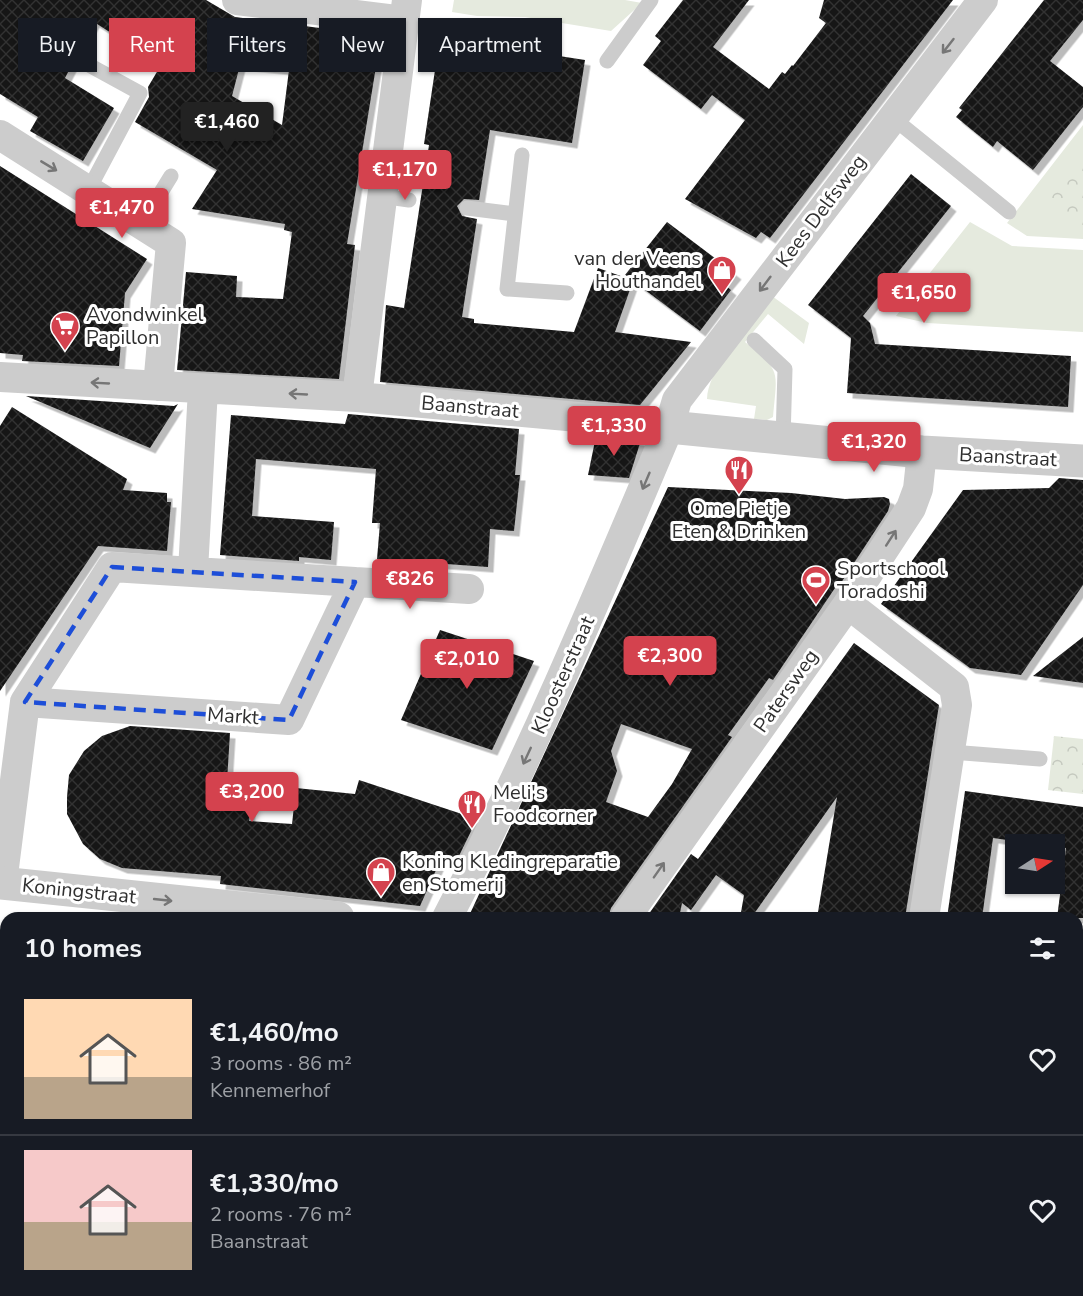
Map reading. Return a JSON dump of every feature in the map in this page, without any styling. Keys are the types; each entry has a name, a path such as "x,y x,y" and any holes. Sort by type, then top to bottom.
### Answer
{"street":[{"path":"237,0 405,10 395,198 357,397"},
{"name":"Kees Delfsweg","path":"669,427 677,400 983,0"},
{"path":"0,135 89,189 171,243 159,386"},
{"name":"Baanstraat","path":"4,385 159,386 357,397 783,440 922,452 1083,461"},
{"path":"193,572 203,389"},
{"name":"Kloosterstraat","path":"450,912 496,823 568,665 669,427"},
{"name":"Patersweg","path":"629,912 848,604 911,508 918,489 922,452"},
{"path":"1,883 25,702 112,567 469,589"},
{"name":"Markt","path":"25,702 289,720 355,582"},
{"path":"848,604 954,687 957,705 951,752 925,912"},
{"name":"Koningstraat","path":"1,883 249,912"}],"lane":[{"path":"607,61 651,0"},
{"path":"89,189 140,93 97,69"},
{"path":"893,118 1009,212"},
{"path":"522,154 507,289 567,293"},
{"path":"142,223 171,176"},
{"path":"467,208 515,214"},
{"path":"754,339 785,369 783,440"},
{"path":"951,752 1040,759"}],"highlighted area":[{"path":"112,567 355,582 289,720 25,702"}],"green space":[{"path":"454,0 625,0 642,3 611,31 562,23 562,18 477,16 452,12"},
{"path":"1083,125 1083,239 1027,236 1007,223"},
{"path":"1083,155 1083,227 1049,200"},
{"path":"970,222 1012,246 1083,250 1083,332 927,323 896,316"},
{"path":"772,296 809,323 804,344 768,314 745,342 766,360 776,381 773,417 767,420 754,419 756,406 707,399 709,386 723,359"},
{"path":"1054,736 1083,739 1083,794 1048,790"}],"building":[{"path":"0,0 206,0 235,17 243,18 207,18 207,72 238,72 232,96 282,125 289,72 307,72 307,26 319,28 319,72 375,72 347,244 355,245 339,379 177,370 186,272 237,276 236,297 283,299 292,232 284,230 285,224 192,209 217,170 135,122 149,97 148,87 157,72 195,72 195,18 109,18 109,32 97,24 97,18 18,18 18,72 68,72 65,78 114,108 83,161 30,131 38,117 0,94"},
{"path":"683,0 749,0 713,47 769,89 782,72 785,74 793,66 826,23 819,18 824,0 953,0 770,238 761,232 756,238 685,199 745,120 712,95 701,109 643,65 661,41 655,36"},
{"path":"1044,0 1083,0 1083,20 1050,61 1083,87 1083,107 1033,170 997,141 993,147 956,117 962,110 959,108"},
{"path":"562,56 585,60 572,143 490,130 479,200 464,199 457,206 462,216 477,219 462,317 474,319 474,323 574,332 598,268 632,280 625,275 667,222 736,274 726,286 731,290 700,331 633,281 615,332 691,342 640,405 380,382 386,305 404,308 429,145 424,144 435,72 562,72"},
{"path":"0,166 147,259 125,293 119,366 22,361 23,355 0,353"},
{"path":"911,174 951,206 863,316 870,323 875,344 1071,356 1068,407 847,393 851,338 808,305"},
{"path":"26,396 174,406 178,404 150,448"},
{"path":"12,407 127,479 123,490 167,493 167,502 171,502 167,551 98,546 0,691 0,426"},
{"path":"348,414 519,429 515,475 520,475 514,531 490,529 488,567 377,559 380,523 372,523 376,469 256,459 252,516 334,522 331,560 299,557 299,561 220,555 231,415 345,424"},
{"path":"596,436 641,440 629,478 588,475"},
{"path":"1059,478 1083,480 1083,585 1021,675 970,668 881,604 963,490 1049,488"},
{"path":"668,487 791,493 845,499 884,497 889,499 888,511 839,586 837,585 773,680 769,678 728,735 732,737 610,912 471,912","holes":["621,724 692,749 672,784 648,817 606,802 617,771 611,751"]},
{"path":"440,630 534,661 492,750 401,720"},
{"path":"1083,637 1083,683 1033,676"},
{"path":"854,643 939,705 906,912 818,912 837,797 755,912 741,912 744,895 716,875 691,910 682,903 680,912 650,912 691,854 698,859"},
{"path":"130,726 230,733 227,781 252,783 249,821 292,824 296,788 355,794 359,780 477,819 455,864 441,859 420,906 220,884 221,876 122,868 100,859 83,844 67,814 67,797 69,775 84,751 102,736"},
{"path":"965,791 1083,807 1083,912 1058,912 1060,894 1065,894 1065,834 1005,834 1005,840 993,838 983,912 948,912"}],"place":[{"name":"van der Veens Houthandel","path":"722,296"},
{"name":"Avondwinkel Papillon","path":"65,352"},
{"name":"Ome Pietje Eten & Drinken","path":"739,496"},
{"name":"Sportschool Toradoshi","path":"816,606"},
{"name":"Meli's Foodcorner","path":"472,830"},
{"name":"Koning Kledingreparatie en Stomerij","path":"381,898"}]}
